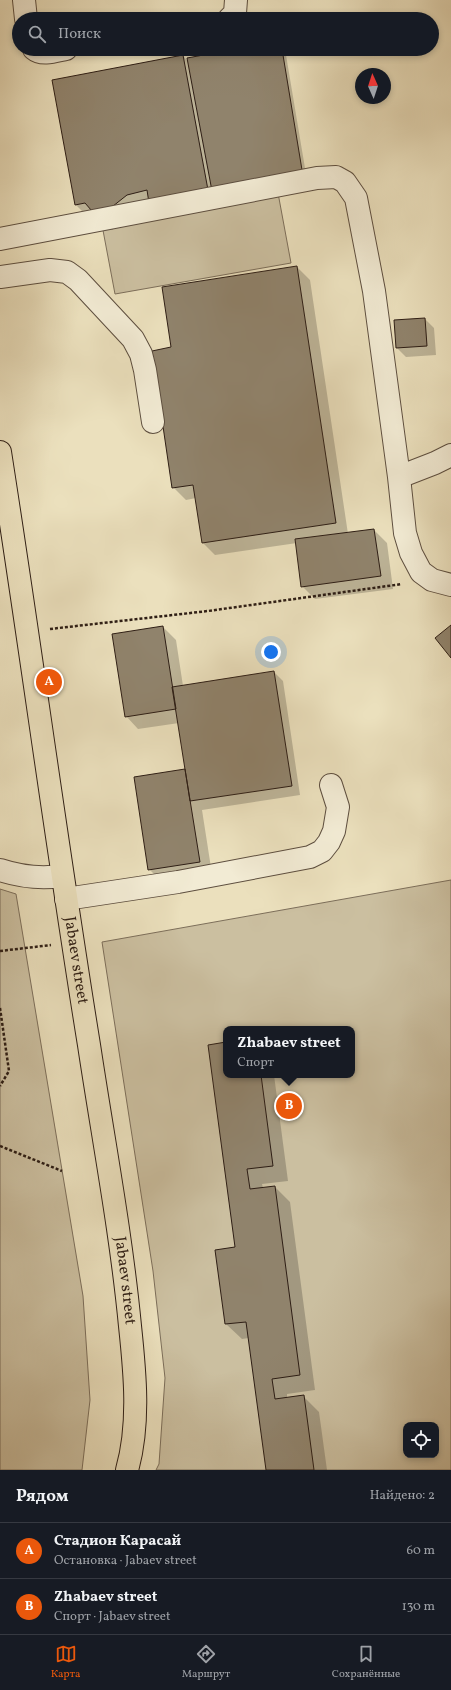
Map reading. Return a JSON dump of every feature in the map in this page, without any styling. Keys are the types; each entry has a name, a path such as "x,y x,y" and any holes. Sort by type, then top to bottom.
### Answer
{"main road":[{"name":"Jabaev street","path":"0,452 28,632 72,942 126,1281 135,1378 132,1437 127,1470"}],"lane":[{"path":"24,0 25,12"},
{"path":"235,12 236,0"},
{"path":"0,239 317,178 336,177 345,182 356,198 374,291 399,476 404,533 418,567 425,576 441,582"},
{"path":"0,277 50,270 66,272 78,280 133,339 141,354 145,370 152,422"},
{"path":"399,476 435,463 451,455"},
{"path":"66,899 178,882 310,857 322,851 329,842 334,831 338,807 331,785"},
{"path":"0,870 27,877 43,878 62,876"}],"path":[{"path":"28,632 441,582"},
{"path":"0,951 72,942"},
{"path":"0,1008 9,1071 0,1086"},
{"path":"0,1146 62,1171"}],"shaded area":[{"path":"278,193 291,263 115,294 102,225"},
{"path":"451,880 451,1470 156,1470 159,1464 165,1378 153,1271 102,942"},
{"path":"0,889 16,894 83,1296 90,1400 82,1470 0,1470"}],"building":[{"path":"183,56 208,190 149,203 147,190 127,195 98,218 85,203 75,205 52,80"},
{"path":"198,56 283,56 303,176 212,191 187,58"},
{"path":"297,266 336,523 202,543 193,485 172,488 152,351 171,347 162,287"},
{"path":"425,318 427,346 396,348 394,320"},
{"path":"374,529 381,576 301,587 295,539"},
{"path":"451,625 451,658 435,638"},
{"path":"163,626 176,709 125,717 112,634"},
{"path":"274,671 292,786 190,801 172,687"},
{"path":"185,769 200,862 148,870 134,777"},
{"path":"223,1042 223,1078 261,1078 273,1166 247,1169 250,1189 275,1186 300,1375 272,1379 275,1399 304,1395 314,1470 266,1470 246,1322 225,1324 215,1250 235,1247 208,1045"}],"place":[{"name":"Стадион Карасай","path":"49,682"},
{"name":"Zhabaev street","path":"289,1106"}]}
